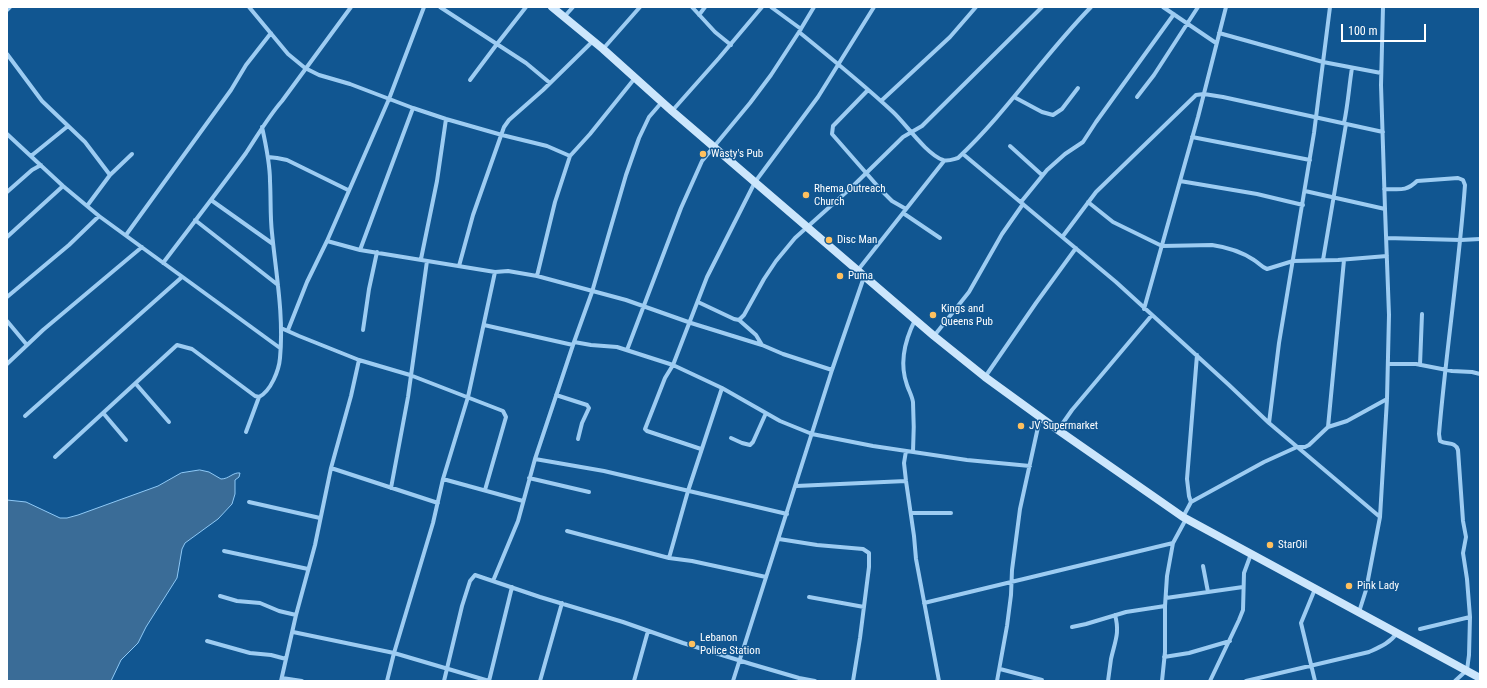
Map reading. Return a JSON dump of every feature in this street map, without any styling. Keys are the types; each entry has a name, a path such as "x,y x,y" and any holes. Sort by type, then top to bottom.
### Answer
{"main road":[{"path":"552,7 603,49 672,111 915,320 985,377 1040,418 1185,518 1479,677"}],"street":[{"path":"249,7 288,54 305,68 319,75 350,84 446,119 546,146 570,156"},
{"path":"163,263 246,153 262,127 294,86 305,68 351,7"},
{"path":"288,330 318,258 327,241 389,99 424,7"},
{"path":"440,7 526,63 550,83"},
{"path":"470,80 526,7"},
{"path":"563,17 573,7"},
{"path":"603,49 640,7"},
{"path":"692,7 715,32 731,45"},
{"path":"699,15 704,7"},
{"path":"672,111 731,45 762,7"},
{"path":"771,7 881,101 894,113 910,132 944,161"},
{"path":"627,350 681,208 702,161 771,75 814,7"},
{"path":"701,449 647,431 645,429 665,378 674,365 707,278 755,182 818,97 874,7"},
{"path":"739,320 744,315 764,279 796,238 910,132 922,126 1042,7"},
{"path":"858,270 944,161 958,158 963,154 1014,97 1055,46 1091,7"},
{"path":"1164,7 1216,44"},
{"path":"1137,97 1154,75 1198,7"},
{"path":"1144,309 1204,94 1226,7"},
{"path":"1269,423 1279,342 1310,160 1330,7"},
{"path":"1359,612 1366,590 1380,516 1387,399 1390,315 1384,209 1381,73 1383,7"},
{"path":"881,101 950,37 974,8"},
{"path":"934,336 969,292 1002,234 1042,175 1065,154 1083,142 1174,14"},
{"path":"126,234 231,90 246,65 271,33"},
{"path":"1219,33 1323,62 1381,73"},
{"path":"459,266 473,215 504,127 509,120 593,41"},
{"path":"7,54 40,98 85,142 110,175"},
{"path":"1323,260 1334,198 1352,68"},
{"path":"538,276 555,202 570,156 590,134 635,78"},
{"path":"1014,97 1042,112 1053,115 1062,109 1078,88"},
{"path":"868,90 833,126 831,130 832,134 881,190 892,201 906,209"},
{"path":"1063,236 1081,210 1096,192 1196,95 1204,94 1223,96 1383,132"},
{"path":"493,581 518,521 535,459 573,343 592,292 626,175 639,138 649,117 662,102"},
{"path":"360,250 413,108"},
{"path":"421,260 438,181 446,119"},
{"path":"31,156 68,126"},
{"path":"246,432 259,397 263,395 270,386 280,359 281,328 278,285 273,244 268,157 262,127"},
{"path":"7,134 63,186 99,216 126,234 163,263 280,348"},
{"path":"1192,137 1310,160"},
{"path":"1010,146 1042,175"},
{"path":"87,206 110,175 132,154"},
{"path":"963,154 1063,236 1116,282 1144,309 1197,355 1269,423 1380,516"},
{"path":"268,157 287,160 348,190"},
{"path":"7,192 32,170 41,165"},
{"path":"1384,189 1407,189 1416,181 1458,178 1463,180 1465,185 1461,240 1445,369 1439,438 1442,442 1453,444 1458,450 1463,521 1466,537 1463,553 1470,617 1469,655 1467,670 1455,681"},
{"path":"1180,182 1257,194 1302,205"},
{"path":"7,237 63,186"},
{"path":"1305,191 1384,209"},
{"path":"211,200 273,244"},
{"path":"1088,202 1114,222 1162,246 1219,246 1253,259 1263,268 1267,269 1293,261 1344,260 1387,256"},
{"path":"903,213 940,238"},
{"path":"7,297 69,245 99,216"},
{"path":"195,220 278,285"},
{"path":"1386,238 1461,240 1480,239"},
{"path":"327,241 360,250 495,272 508,271 538,276 643,306 691,323 762,344 788,355 832,370"},
{"path":"7,364 27,345 142,247"},
{"path":"985,377 1076,248"},
{"path":"362,330 377,252"},
{"path":"1328,428 1344,260"},
{"path":"391,488 408,397 427,261"},
{"path":"387,681 438,503 443,480 468,397 495,272"},
{"path":"733,681 832,370 864,276"},
{"path":"25,416 182,277"},
{"path":"698,302 739,320 756,335 762,344"},
{"path":"1420,366 1422,314"},
{"path":"1058,430 1072,410 1152,315"},
{"path":"913,452 914,437 912,402 905,375 903,355 905,343 915,320"},
{"path":"7,321 27,345"},
{"path":"484,325 591,346 617,347 674,365 722,388 766,413 800,430 812,434 906,451 974,461 1030,466"},
{"path":"281,328 359,360 410,375 503,411 506,417 485,490"},
{"path":"55,457 104,414 174,347 180,345 192,349 255,396 259,397"},
{"path":"1162,681 1167,576 1173,543 1191,502 1187,479 1197,355"},
{"path":"302,681 282,680 296,615 315,544 331,468 351,396 359,360"},
{"path":"1388,364 1420,366 1480,374"},
{"path":"136,384 169,422"},
{"path":"669,558 701,449 722,388"},
{"path":"556,395 587,405 589,408 582,423 578,439"},
{"path":"1191,502 1244,472 1297,447 1305,447 1328,428 1347,421 1387,399"},
{"path":"731,438 750,445 753,442 766,413"},
{"path":"104,414 126,440"},
{"path":"997,681 1008,620 1020,509 1040,418"},
{"path":"906,451 904,464 916,559 940,681"},
{"path":"535,459 604,472 786,514"},
{"path":"331,468 438,503"},
{"path":"529,478 589,492"},
{"path":"443,480 523,501"},
{"path":"796,486 906,481"},
{"path":"249,502 320,518"},
{"path":"911,513 951,513"},
{"path":"567,531 669,558 692,561 766,577"},
{"path":"779,539 817,545 867,550 870,556 869,568 853,681"},
{"path":"924,604 1173,543"},
{"path":"224,551 308,570"},
{"path":"1210,681 1230,641 1243,610 1244,573 1251,554"},
{"path":"1203,566 1208,592"},
{"path":"444,681 462,606 472,577 475,575 617,619 648,631 739,661 798,679 815,681"},
{"path":"293,632 394,653 489,681 512,587"},
{"path":"1166,598 1243,587"},
{"path":"1315,588 1301,622 1315,681"},
{"path":"220,596 237,601 260,603 279,611 296,615"},
{"path":"809,597 864,607"},
{"path":"540,681 562,603"},
{"path":"1072,627 1132,610 1165,606"},
{"path":"1108,681 1111,660 1117,637 1118,624 1115,615"},
{"path":"1420,629 1470,617"},
{"path":"634,681 648,631"},
{"path":"1246,681 1369,652 1384,645 1398,632"},
{"path":"207,641 250,653 271,655 286,659"},
{"path":"1164,657 1189,653 1230,641"},
{"path":"1000,669 1042,680"}],"water":[{"path":"200,470 209,472 221,479 240,473 239,477 235,480 235,494 232,504 218,519 185,543 182,549 177,578 146,627 138,643 121,660 111,681 7,681 7,500 26,502 60,518 67,518 158,486 181,473"}],"place":[{"name":"Wasty's Pub","path":"703,154"},
{"name":"Rhema Outreach Church","path":"806,195"},
{"name":"Disc Man","path":"829,240"},
{"name":"Puma","path":"840,276"},
{"name":"Kings and Queens Pub","path":"933,315"},
{"name":"JV Supermarket","path":"1021,426"},
{"name":"StarOil","path":"1270,545"},
{"name":"Pink Lady","path":"1349,586"},
{"name":"Lebanon Police Station","path":"692,644"}]}
